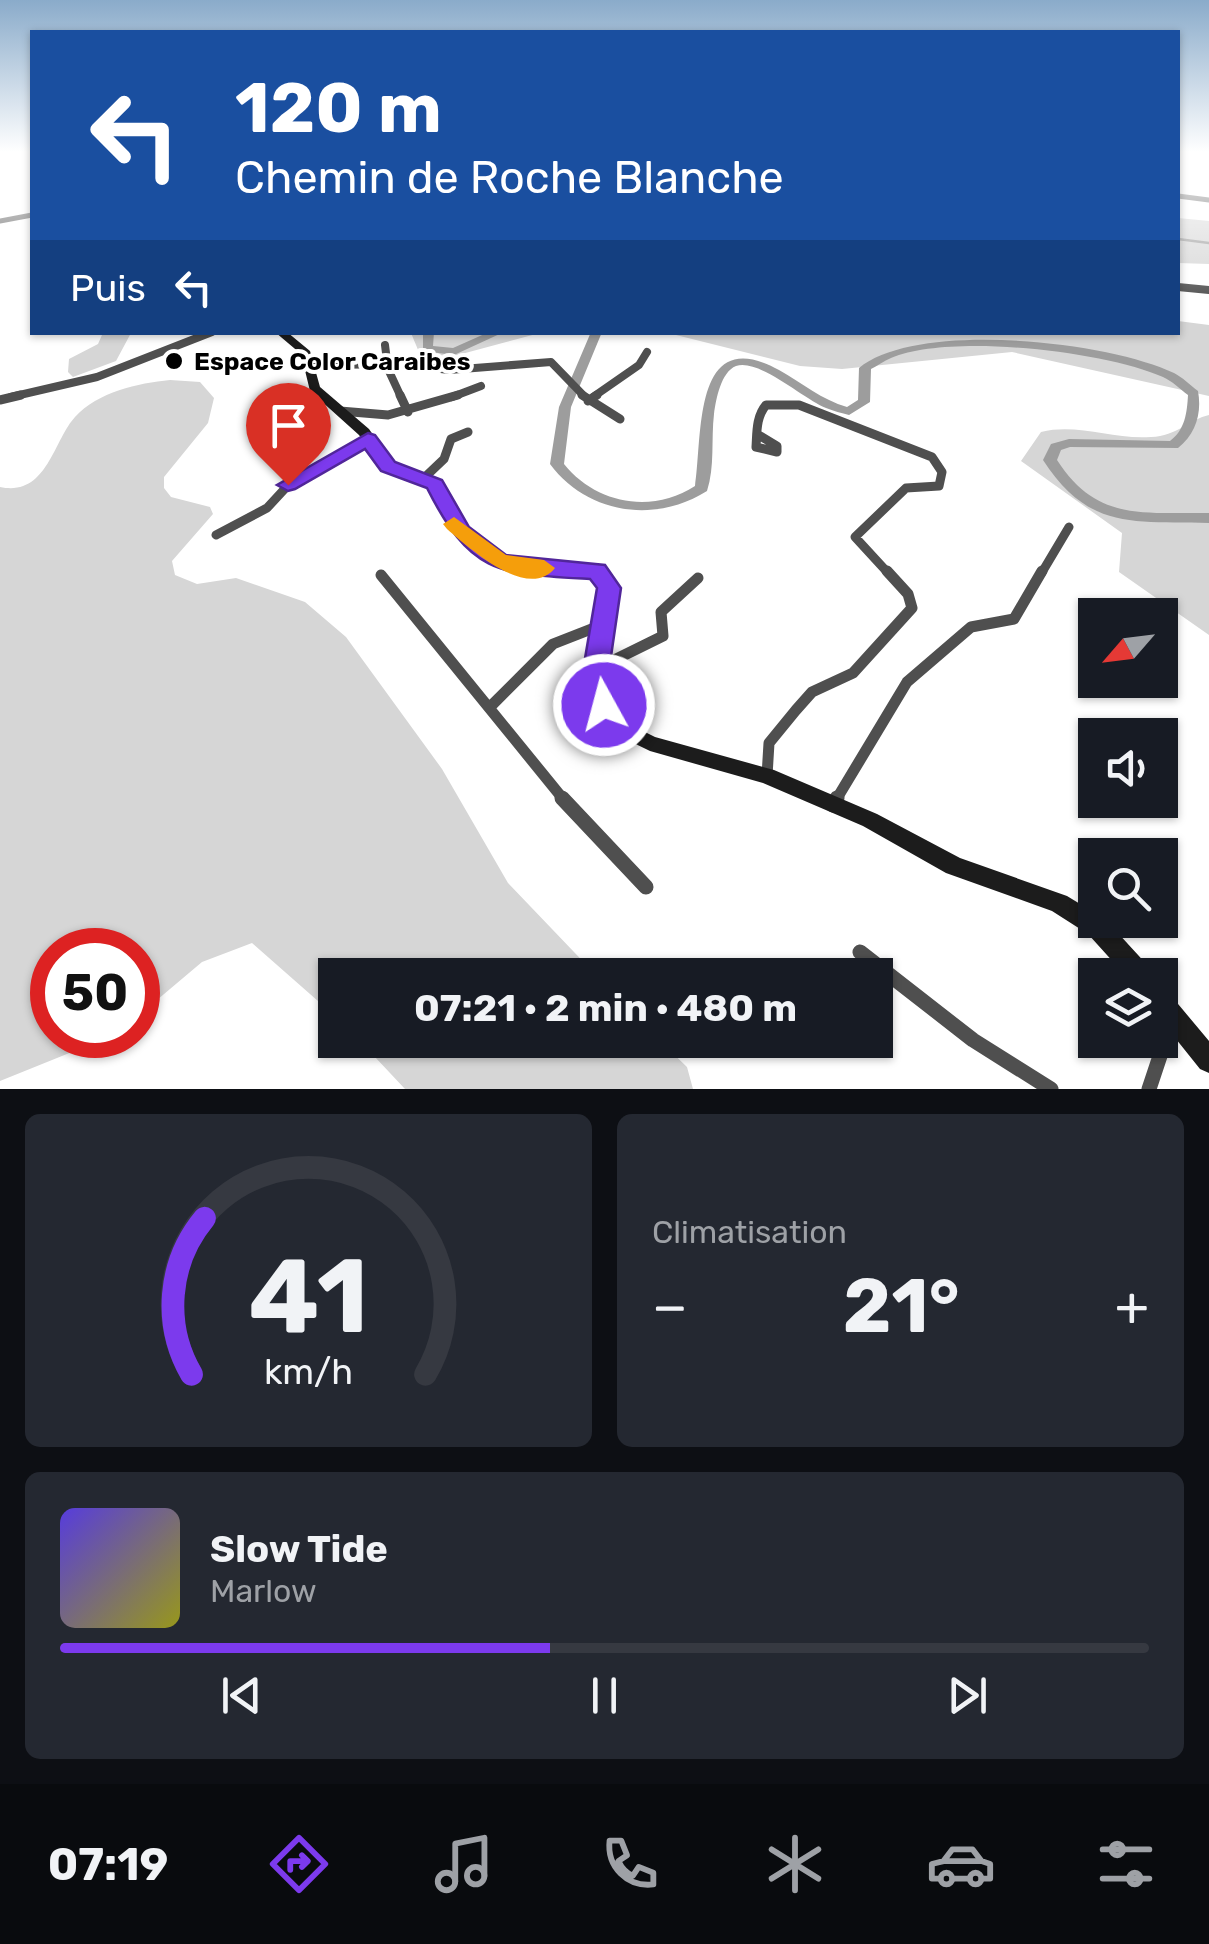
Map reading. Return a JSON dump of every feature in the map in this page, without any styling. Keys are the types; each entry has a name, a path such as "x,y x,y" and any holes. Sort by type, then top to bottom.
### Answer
{"main road":[{"path":"284,335 303,348 309,380 368,439 388,467 435,484 460,531 498,560 518,568 588,569 602,574 609,588 596,670 604,705 624,730 650,742 767,776 900,835 954,866 1059,903 1096,926 1125,958"},
{"path":"1178,1025 1209,1060"}],"street":[{"path":"0,221 30,215"},
{"path":"1180,286 1209,290"},
{"path":"0,400 97,377 204,335"},
{"path":"385,345 386,364 408,412"},
{"path":"588,401 640,366 647,352"},
{"path":"307,358 338,366 386,364 449,370 551,362 588,401 620,420"},
{"path":"340,411 356,409 378,416 408,412 480,386"},
{"path":"757,434 763,407 789,403 882,440 916,447 932,457 942,472 939,486 906,488 855,536 908,594 912,608 854,673 812,692 796,710 769,742 767,776"},
{"path":"424,478 441,463 452,440 468,432"},
{"path":"216,535 267,508 292,481 368,439"},
{"path":"833,806 907,682 971,627 1014,618 1070,526"},
{"path":"381,575 583,824 646,886"},
{"path":"596,670 663,636 666,630 661,612 698,578"},
{"path":"491,706 553,644 600,626"},
{"path":"860,952 973,1040 1050,1089"},
{"path":"1149,1089 1165,1040 1182,1030"}],"shaded area":[{"path":"1180,218 1209,221 1209,264 1180,263"},
{"path":"1180,321 1209,325 1209,396 1012,352 842,369 800,366 676,335 1180,335"},
{"path":"102,335 130,335 116,361 73,377 68,372 69,359 98,344"},
{"path":"412,335 533,335 443,359 421,357"},
{"path":"170,380 200,382 214,398 208,423 164,477 164,488 171,497 210,507 213,514 172,561 175,575 197,584 236,578 305,602 346,637 442,769 508,883 580,958 318,958 318,1001 252,943 202,962 160,997 160,928 30,928 30,1058 57,1058 0,1081 0,487 16,488 39,476 67,427 84,408 132,386"},
{"path":"1209,415 1209,635 1178,613 1178,598 1156,598 1119,572 1122,533 1021,461 1041,432 1069,429 1151,437 1168,434"},
{"path":"376,1058 678,1058 687,1067 693,1089 405,1089"}],"waterway":[{"path":"1180,239 1209,243"},
{"path":"429,335 427,349 454,352 492,335"},
{"path":"596,335 565,407 557,464 585,491 624,505 666,505 702,488 710,401 720,374 734,363 751,362 831,406 849,411 864,402 865,368 889,354 928,346 977,343 1085,352 1134,362 1172,376 1194,394 1190,423 1179,441 1173,445 1069,443 1056,447 1050,460 1064,482 1098,507 1139,516 1209,518"}],"slow traffic":[{"path":"454,524 464,536 507,565 544,568"}],"place":[{"name":"Espace Color Caraibes","path":"174,361"}],"route":[{"path":"288,485 368,439 388,467 435,484 454,524 498,560 518,568 588,569 602,574 609,588 596,670 604,705"}]}
